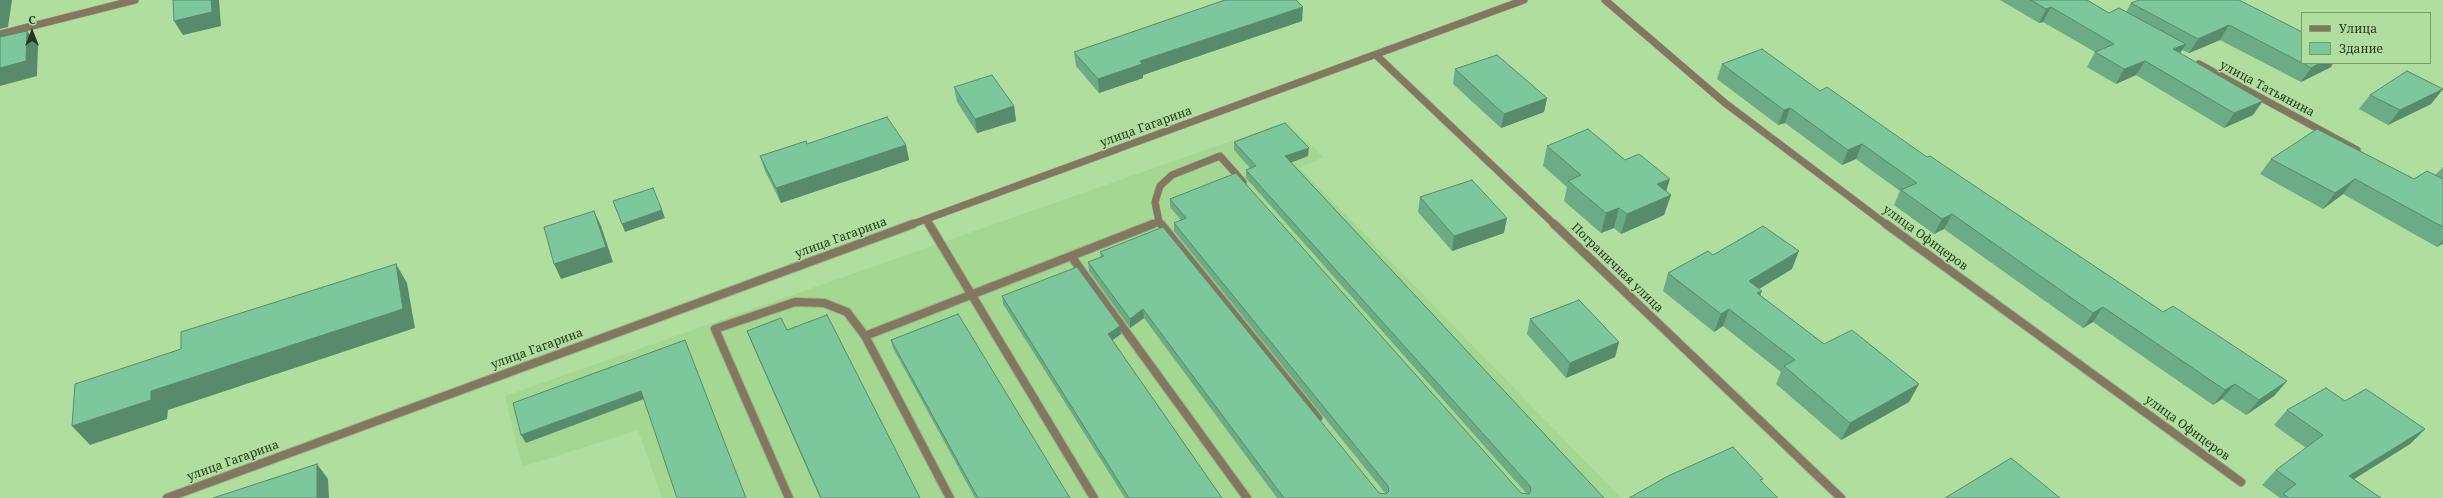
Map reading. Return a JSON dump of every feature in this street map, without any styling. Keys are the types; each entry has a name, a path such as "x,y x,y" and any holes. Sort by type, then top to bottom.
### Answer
{"street":[{"path":"0,34 135,0"},
{"name":"улица Гагарина","path":"167,498 1524,0"},
{"name":"улица Офицеров","path":"1605,0 1725,102 1869,212 2241,482"},
{"name":"Пограничная улица","path":"1376,55 1841,498"},
{"name":"улица Татьянина","path":"2192,60 2366,155"},
{"path":"1252,192 1220,156 1172,175 1160,186 1155,202 1159,222 1323,424"},
{"path":"926,220 970,296 1094,498"},
{"path":"865,336 1159,222"},
{"path":"1072,256 1247,498"},
{"path":"789,498 715,329 794,302 824,303 847,312 865,336 950,498"}],"shaded area":[{"path":"1285,122 1324,157 1300,168 1621,498 662,498 638,430 522,467 505,396"}],"building":[{"path":"173,0 211,0 212,12 174,21"},
{"path":"1225,0 1296,0 1303,7 1140,61 1142,64 1098,79 1074,52"},
{"path":"2031,0 2087,0 2109,13 2119,8 2186,44 2173,49 2263,101 2234,113 2145,61 2124,69 2095,52 2114,44 2051,7 2046,9"},
{"path":"2139,0 2239,0 2301,31 2301,62 2229,25 2198,39 2131,3"},
{"path":"27,31 26,61 0,68 0,37"},
{"path":"1762,49 1820,91 1827,87 1927,157 1930,156 2163,312 2173,306 2287,381 2259,400 2235,384 2225,390 2103,307 2093,313 1952,214 1942,219 1901,190 1917,183 1862,144 1848,150 1790,108 1784,110 1722,64"},
{"path":"1497,55 1547,98 1504,114 1455,69"},
{"path":"2305,64 2318,64 2311,68"},
{"path":"2407,71 2443,89 2400,110 2370,95"},
{"path":"992,75 1014,106 975,119 954,87"},
{"path":"887,117 906,145 776,188 760,156 806,141 807,144"},
{"path":"1285,123 1309,148 1285,156 1604,498 1284,498 1143,309 1130,319 1088,262 1104,256 1100,252 1163,227 1379,493 1386,494 1389,491 1388,486 1174,223 1186,218 1170,199 1236,173 1521,493 1529,494 1531,491 1530,486 1246,170 1256,166 1234,142"},
{"path":"1588,129 1625,160 1639,154 1670,179 1657,184 1671,195 1627,214 1619,208 1606,213 1568,181 1581,175 1547,146"},
{"path":"2317,129 2414,179 2427,171 2443,179 2443,227 2355,179 2335,193 2271,159"},
{"path":"1472,180 1507,218 1454,236 1420,197"},
{"path":"653,188 662,210 622,224 613,201"},
{"path":"594,211 606,247 554,264 544,227"},
{"path":"1763,226 1799,251 1749,281 1762,291 1757,293 1824,344 1852,330 1919,384 1850,423 1784,366 1795,360 1729,309 1721,314 1668,273 1708,251 1713,255"},
{"path":"396,264 403,309 151,391 151,400 72,426 75,384 181,349 181,332"},
{"path":"1077,267 1120,326 1108,334 1222,498 1129,498 1002,296"},
{"path":"1579,300 1619,342 1570,363 1530,319"},
{"path":"958,314 1070,498 978,498 891,340"},
{"path":"827,315 920,498 821,498 747,331 781,318 787,330"},
{"path":"685,340 746,498 677,498 641,391 521,435 513,403"},
{"path":"2326,388 2345,401 2366,389 2425,429 2349,476 2381,498 2289,498 2283,494 2296,484 2276,470 2323,435 2287,410"},
{"path":"1733,447 1763,479 1760,480 1778,498 1629,498 1668,476"},
{"path":"2011,458 2060,498 1945,498"},
{"path":"317,464 317,498 213,498"}]}
